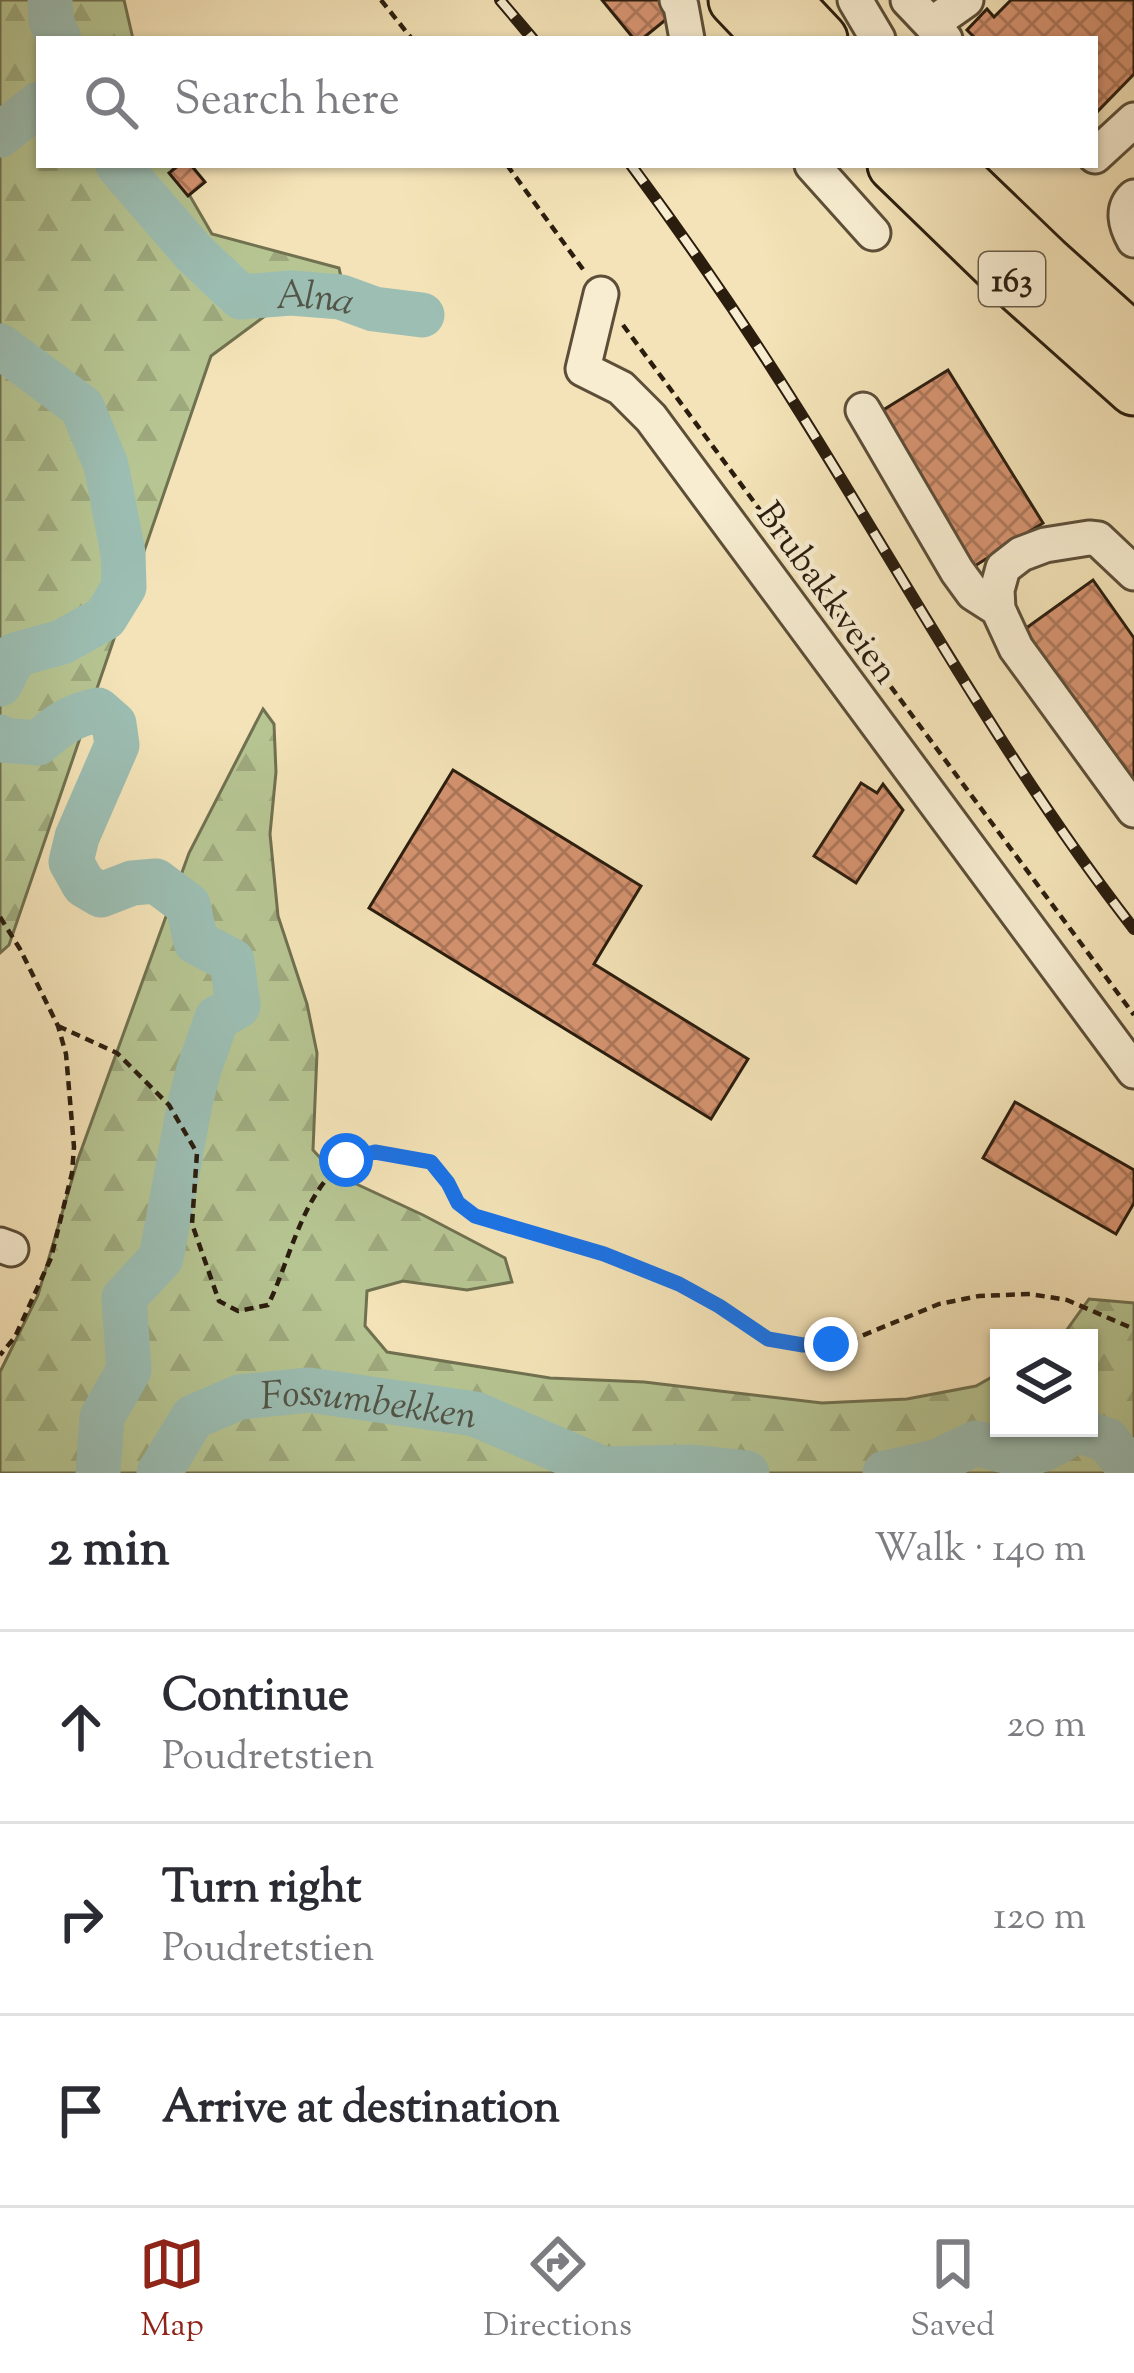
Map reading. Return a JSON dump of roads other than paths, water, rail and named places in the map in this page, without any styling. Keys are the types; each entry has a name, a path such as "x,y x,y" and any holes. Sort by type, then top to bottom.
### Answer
{"highway":[{"path":"735,0 769,36"},
{"path":"784,0 818,36"},
{"name":"163","path":"897,168 1134,389"},
{"name":"163","path":"952,170 1134,341"}],"street":[{"path":"677,0 686,36"},
{"path":"855,0 876,36"},
{"path":"928,21 966,0"},
{"path":"1098,153 1134,120"},
{"path":"815,168 873,233"},
{"path":"1134,197 1126,226 1134,240"},
{"name":"Brubakkveien","path":"601,294 584,369 621,388 651,418 1134,1071"},
{"path":"863,410 957,571 973,592 998,609"},
{"path":"1134,573 1098,539 1089,538 1021,554 1003,568 997,590 998,609 1016,648 1134,810"}],"waterway":[{"name":"Alna","path":"50,0 58,36"},
{"name":"Fossumbekken","path":"0,135 36,106"},
{"name":"Alna","path":"121,168 194,253 241,297 291,293 341,297 374,309 422,315"},
{"name":"Fossumbekken","path":"0,346 82,407 106,465 123,553 124,587 105,618 62,642 15,655 0,684"},
{"name":"Fossumbekken","path":"0,737 38,743 65,722 98,710 114,724 117,745 71,862 84,885 101,895 132,883 156,881 188,905 196,942 232,961 238,1006 217,1018 199,1069 161,1258 124,1298 129,1370 102,1417 98,1473"},
{"name":"Fossumbekken","path":"159,1473 193,1417 240,1397 309,1390 475,1414 603,1469 689,1467 747,1473"},
{"name":"Fossumbekken","path":"885,1473 936,1462 976,1443 1019,1453 1039,1451 1077,1430 1107,1440 1133,1473"}],"railway":[{"path":"500,0 530,36"},
{"path":"633,168 781,382 1044,805 1134,929"}]}
